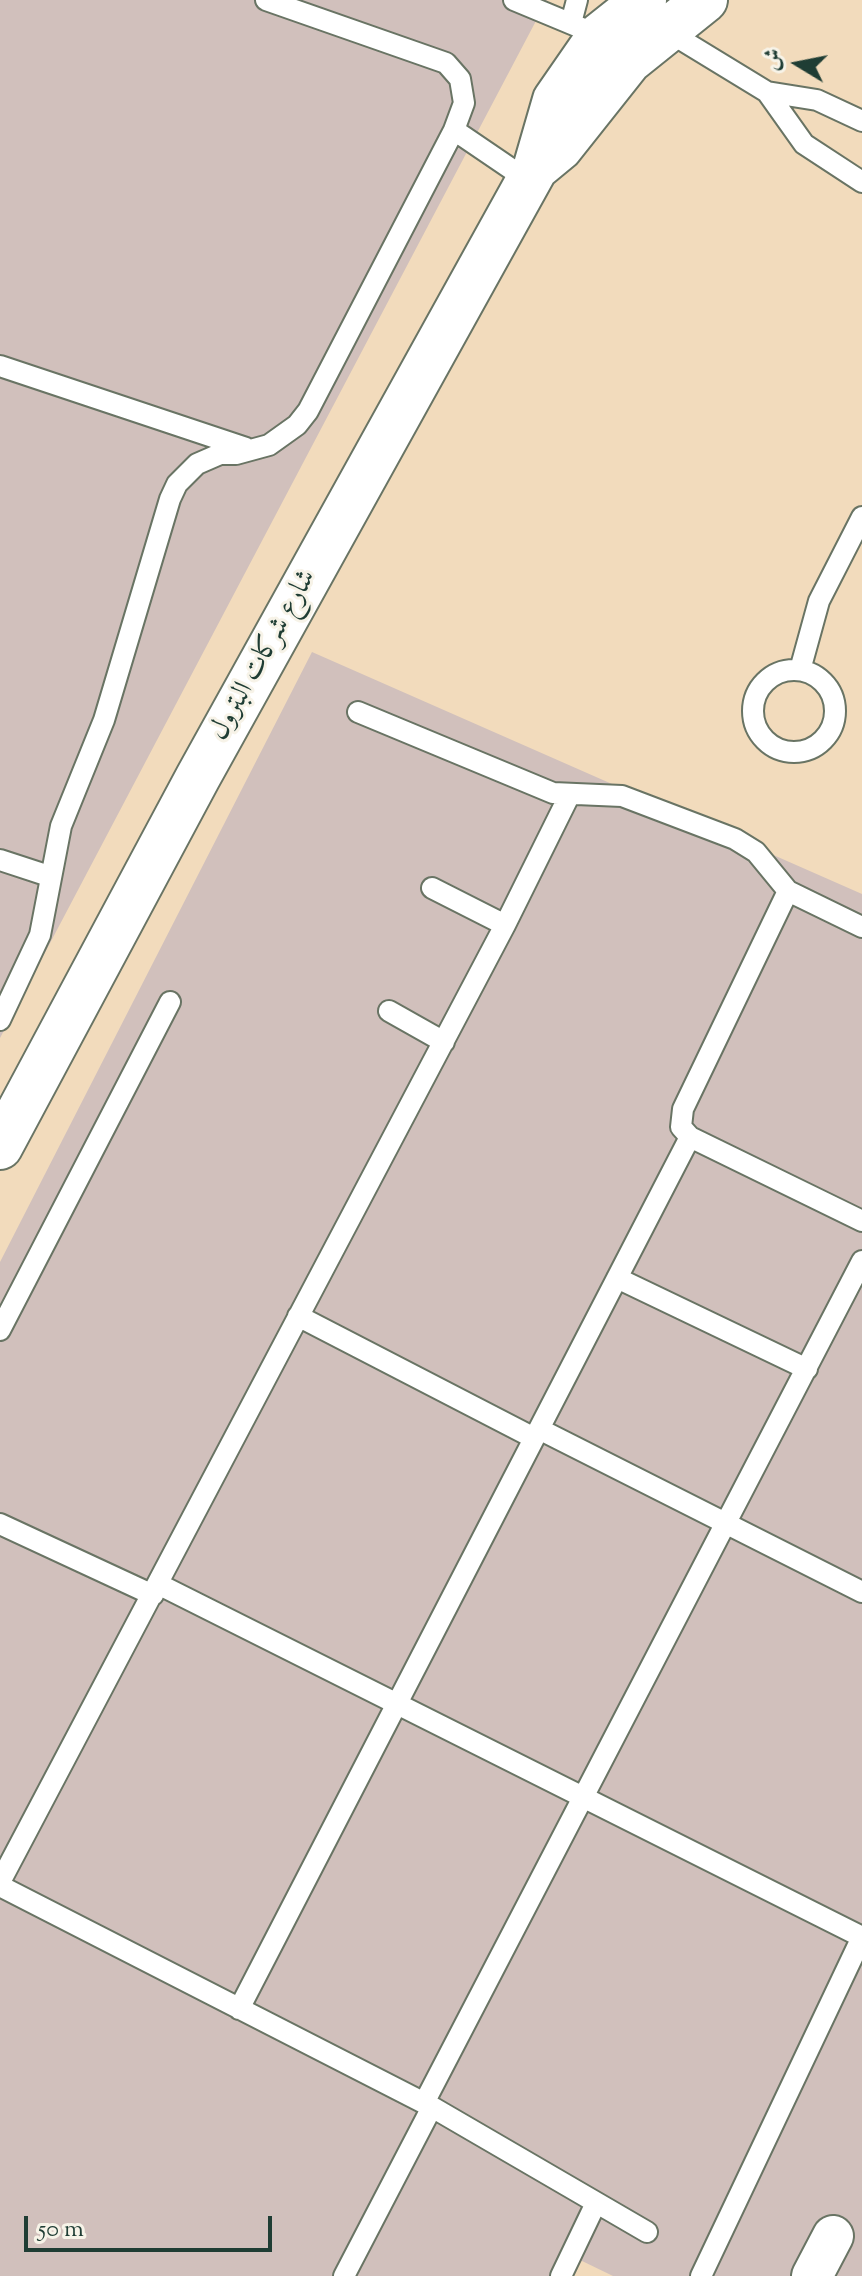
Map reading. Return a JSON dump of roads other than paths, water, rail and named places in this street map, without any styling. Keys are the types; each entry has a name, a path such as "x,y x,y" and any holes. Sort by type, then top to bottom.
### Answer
{"street":[{"name":"شارع شركات البترول","path":"0,1147 198,777 532,175 555,100 597,24 655,15 705,0"},
{"path":"812,2276 833,2236"}],"lane":[{"path":"0,1020 40,935 61,826 104,720 177,484 197,464 220,454 253,451 284,436 308,411 454,130 464,103 463,88 446,63 266,0"},
{"path":"514,0 597,24"},
{"path":"655,15 767,92 804,144 862,182"},
{"path":"767,92 817,100 862,121"},
{"path":"454,130 532,175"},
{"path":"0,366 253,451"},
{"path":"800,670 819,601 862,517"},
{"path":"786,670 800,670 825,683 835,710 826,737 816,746 788,752 763,738 752,712 762,685 786,670"},
{"path":"358,712 553,793 622,796 735,839 756,852 788,891 862,927"},
{"path":"569,796 444,1042 0,1884 428,2105 647,2232"},
{"path":"0,860 49,876"},
{"path":"432,888 505,925"},
{"path":"788,891 683,1109 681,1127 690,1137 862,1221"},
{"path":"0,1330 170,1002"},
{"path":"389,1011 444,1042"},
{"path":"239,2009 690,1137"},
{"path":"344,2276 583,1797 862,1261"},
{"path":"617,1278 807,1369"},
{"path":"298,1316 862,1592"},
{"path":"0,1524 155,1589 396,1704 862,1937 701,2276"},
{"path":"561,2276 596,2203"}]}
